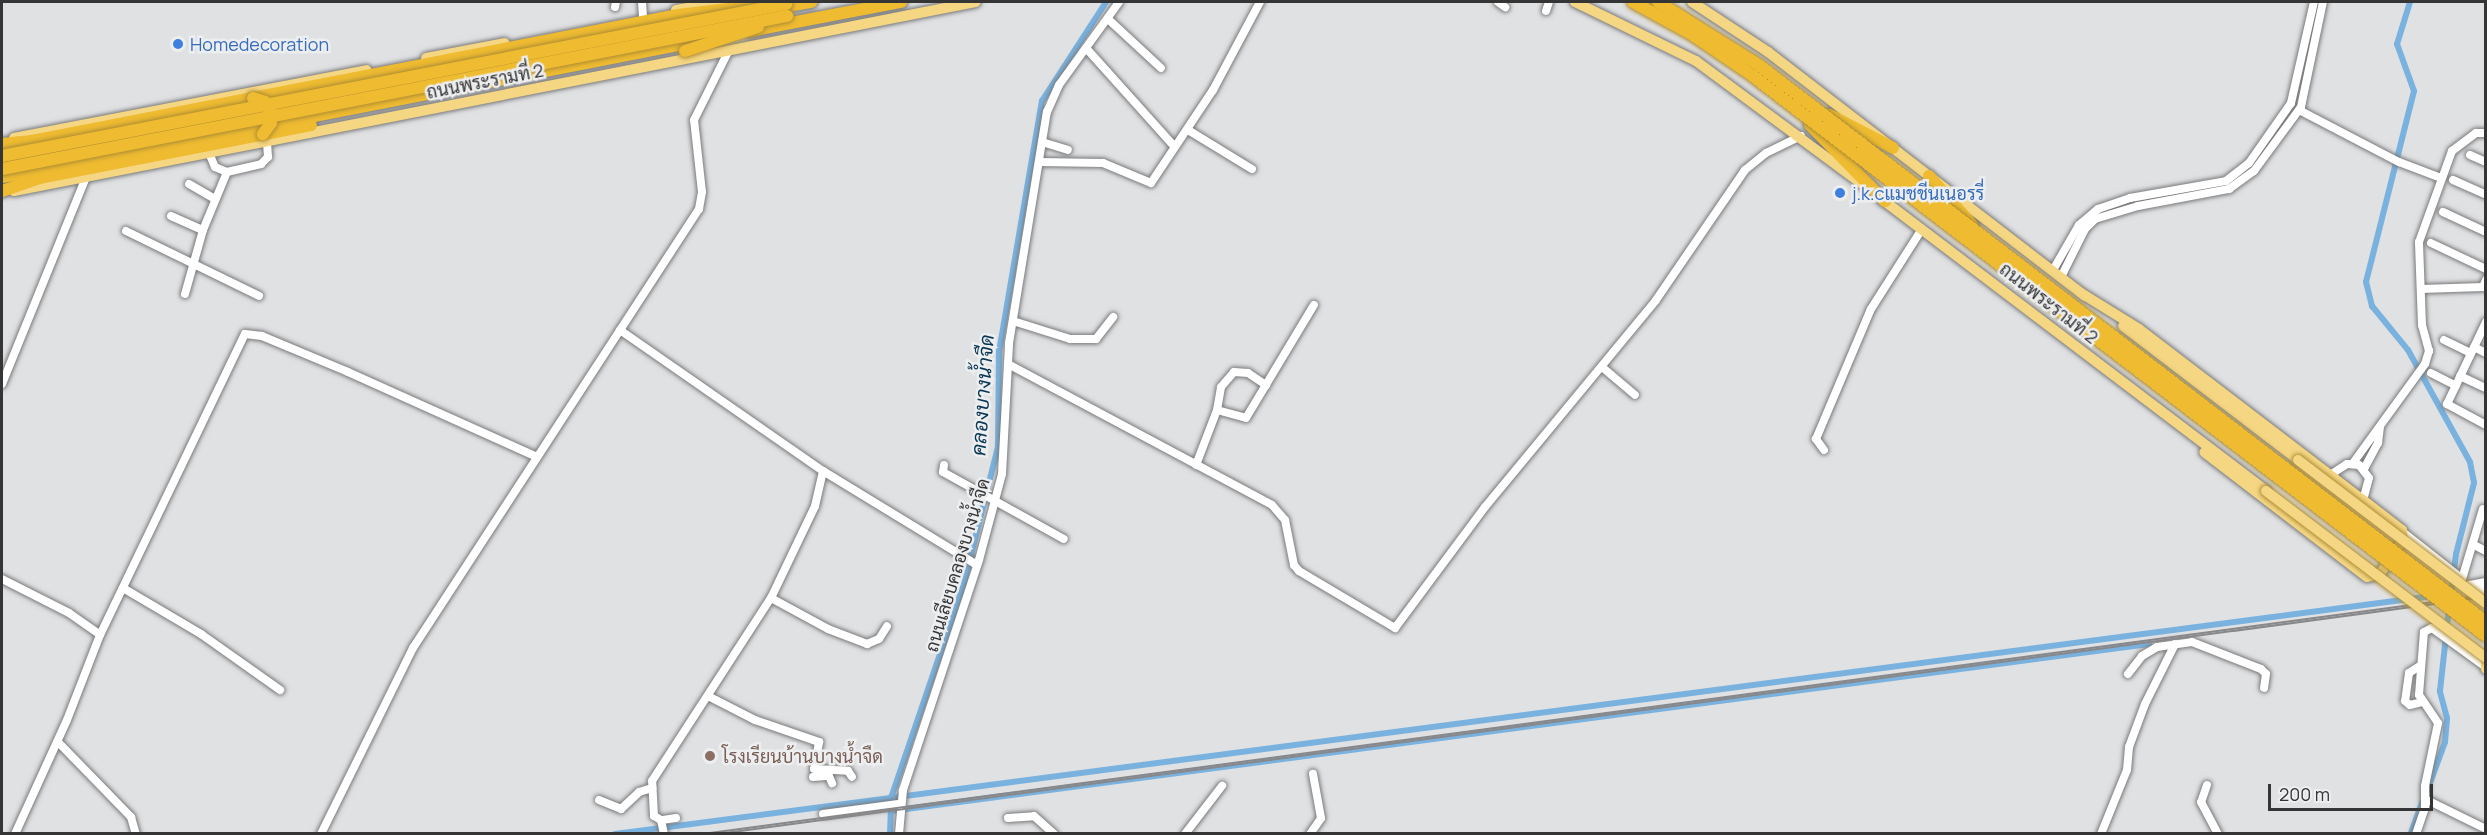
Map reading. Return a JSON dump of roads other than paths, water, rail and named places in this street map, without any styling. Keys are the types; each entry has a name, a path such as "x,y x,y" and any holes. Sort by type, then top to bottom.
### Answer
{"highway":[{"name":"ถนนพระรามที่ 2","path":"2,156 811,2"},
{"path":"2,142 33,141 678,15 862,2"},
{"name":"ถนนพระรามที่ 2","path":"2,178 901,2"},
{"name":"ถนนพระรามที่ 2","path":"1626,2 1709,49 1809,123 2271,486 2486,642"},
{"path":"1633,2 1693,34 1753,76 2486,636"},
{"name":"ถนนพระรามที่ 2","path":"1660,2 1713,31 1819,109 2486,621"},
{"path":"1660,2 1760,66 2486,621"},
{"path":"2,156 790,7"},
{"path":"2,192 39,178 145,157 265,138 685,51 790,7"},
{"path":"2,169 790,7"},
{"path":"253,98 266,102 271,113 271,123 265,138"},
{"path":"1819,109 1893,148"},
{"path":"1809,123 1885,201"},
{"path":"2,156 33,141"},
{"path":"1929,176 1976,230"},
{"path":"2,178 39,178"}],"main road":[{"name":"ถนนพระรามที่ 2","path":"2,142 643,16 691,4 722,2"},
{"name":"ถนนพระรามที่ 2","path":"2,192 209,153 265,138 728,52 976,2"},
{"name":"ถนนพระรามที่ 2","path":"1575,2 1696,62 1801,136 2120,380 2271,486 2485,663"},
{"name":"ถนนพระรามที่ 2","path":"1692,2 1768,51 2486,603"},
{"path":"2081,292 2139,329 2404,533 2380,574 2367,577 2222,466 2120,380"}],"street":[{"path":"642,2 643,16"},
{"name":"ถนนเลียบคลองบางน้ำจืด","path":"899,834 903,790 976,564 990,496 1006,454 1008,364 1013,321 1050,101 1119,2"},
{"path":"1039,162 1103,163 1148,184 1160,175 1188,130 1260,2"},
{"path":"1546,11 1550,2"},
{"path":"2057,273 2085,223 2117,201 2213,185 2239,174 2266,143 2291,103 2314,2"},
{"path":"2085,223 2138,206 2217,192 2239,184 2269,154 2299,110 2323,2"},
{"path":"1108,19 1161,68"},
{"path":"1086,48 1172,144"},
{"path":"321,834 413,648 702,203 694,120 728,52"},
{"path":"2299,110 2399,162 2441,178"},
{"path":"1188,130 1252,169"},
{"path":"2330,475 2353,463 2425,364 2429,351 2422,325 2419,242 2451,151 2476,133 2486,134"},
{"path":"1008,364 1280,511 1290,533 1294,566 1395,628 1485,507 1656,300 1745,171 1766,153 1801,136"},
{"path":"209,153 215,168 227,172 261,164 268,157 265,138"},
{"path":"1042,142 1068,150"},
{"path":"2470,155 2486,162"},
{"path":"185,294 203,230 227,172"},
{"path":"2,384 86,177"},
{"path":"2453,180 2486,195"},
{"path":"189,184 215,199"},
{"path":"2443,212 2486,232"},
{"path":"171,216 203,230"},
{"path":"1824,450 1816,439 1871,309 1922,229"},
{"path":"126,231 259,296"},
{"path":"2430,243 2486,269"},
{"path":"2421,289 2484,285"},
{"path":"1217,410 1246,418 1314,305"},
{"path":"1013,321 1070,339 1097,339 1113,317"},
{"path":"2486,322 2447,404 2486,425"},
{"path":"620,330 823,471 976,564"},
{"path":"15,834 58,742 100,635 245,334 262,336 337,367 537,457"},
{"path":"2444,340 2486,353"},
{"path":"1602,367 1635,395"},
{"path":"1196,465 1217,410 1221,387 1234,372 1248,374 1266,385"},
{"path":"2431,373 2456,386"},
{"path":"2460,376 2486,388"},
{"path":"2364,469 2378,443 2380,427"},
{"path":"2353,463 2364,469 2369,482 2363,500"},
{"path":"944,465 943,472 1064,539"},
{"path":"676,818 662,826 653,814 652,788 656,773 771,598 818,500 823,471"},
{"path":"2462,579 2483,509"},
{"path":"2404,533 2470,585 2486,591"},
{"path":"2474,545 2486,551"},
{"path":"2,579 100,635"},
{"path":"2470,585 2486,582"},
{"path":"123,588 201,634 280,690"},
{"path":"771,598 828,629 867,644 879,639 887,626"},
{"path":"2416,834 2425,799 2438,723 2422,702 2419,692 2422,636 2429,627 2485,663"},
{"path":"2128,674 2148,651 2164,644 2203,645 2261,669 2267,676 2264,687"},
{"path":"2101,834 2127,770 2129,747 2145,704 2175,644"},
{"path":"2420,666 2409,673 2405,694 2407,704 2422,702"},
{"path":"2405,694 2419,692"},
{"path":"708,696 755,720 819,742 814,776"},
{"path":"58,742 131,817 136,834"},
{"path":"814,776 848,771 852,777"},
{"path":"1310,834 1321,819 1313,774"},
{"path":"814,776 829,776 832,783"},
{"path":"2207,785 2201,802 2218,834"},
{"path":"1185,834 1222,786"},
{"path":"599,800 621,809 639,792 652,788"},
{"path":"2425,799 2486,829"},
{"path":"824,814 898,804"},
{"path":"1008,818 1034,816 1053,834"}],"waterway":[{"name":"คลองบางน้ำจืด","path":"891,798 964,583 998,447 999,352 1042,101 1106,2"},
{"path":"2410,2 2397,44 2414,91 2366,282 2372,306 2408,350 2470,462 2474,483 2456,554 2451,595"},
{"path":"615,834 2432,596"},
{"path":"2427,791 2445,742 2447,718 2440,691 2449,608"},
{"path":"891,811 2149,644"},
{"path":"2411,833 2423,800"},
{"name":"คลองบางน้ำจืด","path":"890,834 891,808"}],"railway":[{"path":"710,834 2486,596"}],"place":[{"name":"Homedecoration","path":"178,44"},
{"name":"j.k.cแมชชีนเนอรรี่","path":"1840,193"},
{"name":"โรงเรียนบ้านบางนํ้าจืด","path":"710,756"}]}
